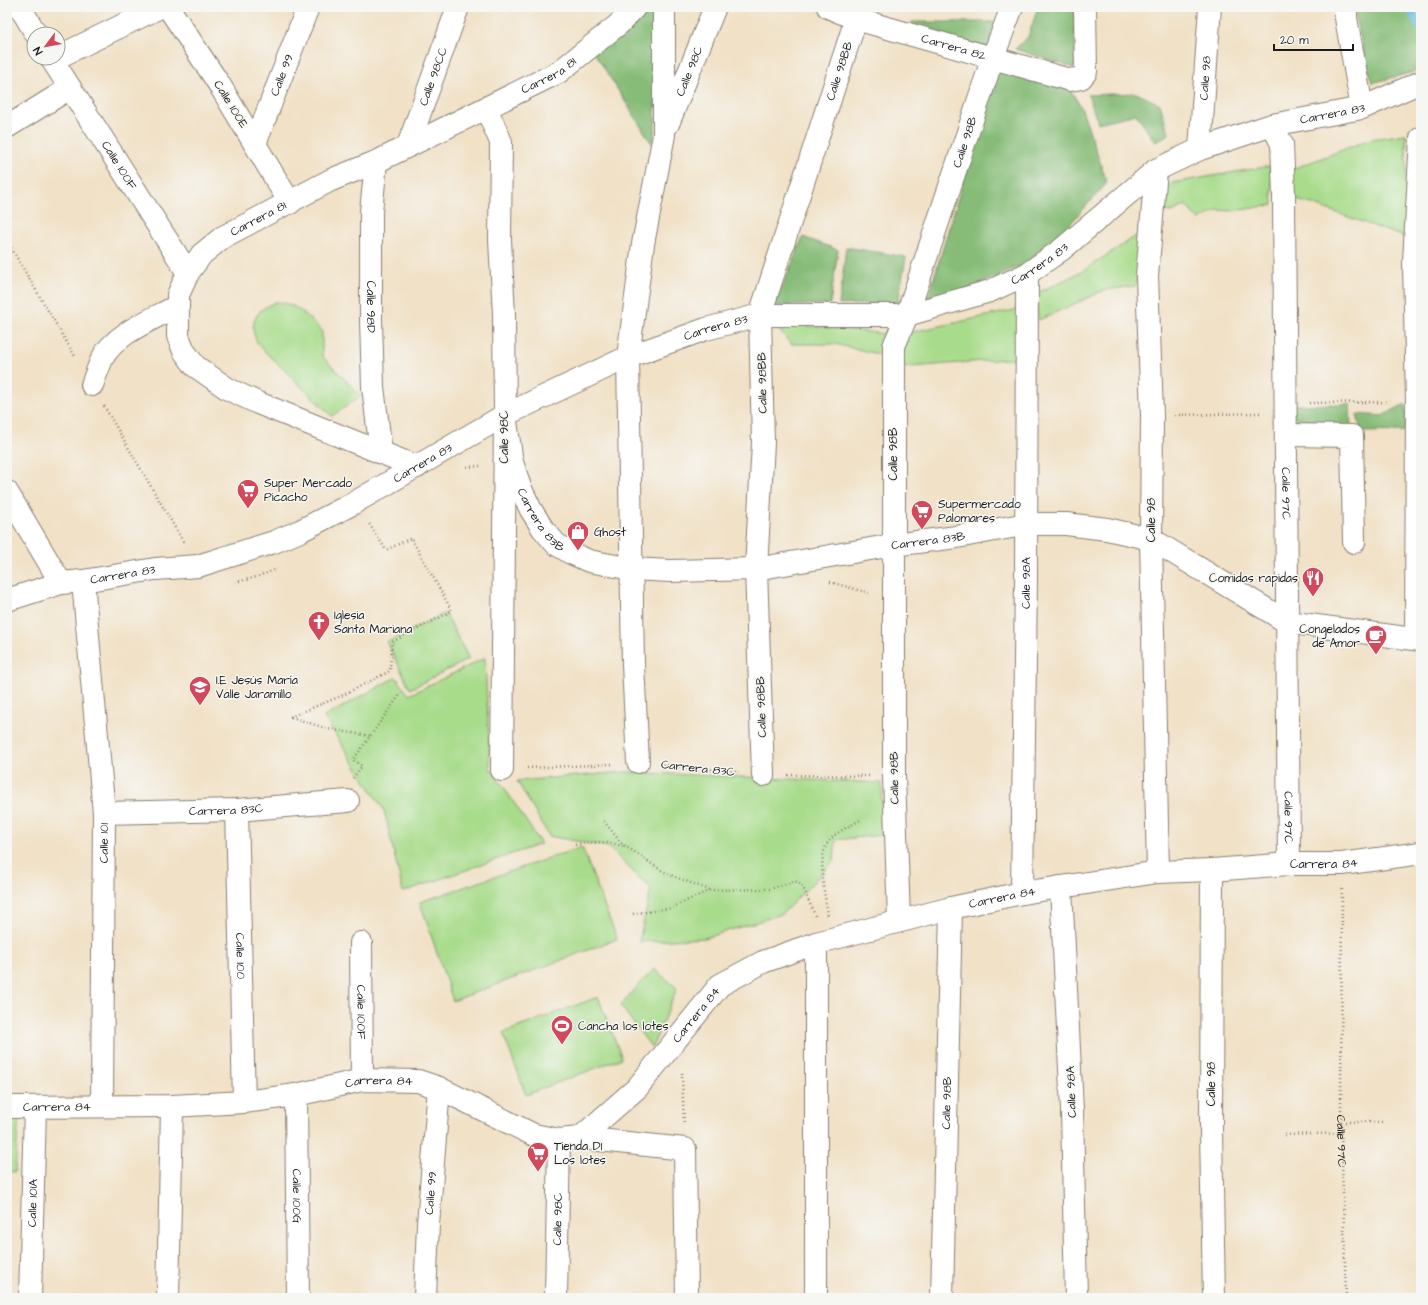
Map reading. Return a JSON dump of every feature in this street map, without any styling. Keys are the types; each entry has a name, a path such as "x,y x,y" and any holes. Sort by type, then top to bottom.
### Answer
{"street":[{"path":"20,7 31,26"},
{"path":"66,52 160,7"},
{"name":"Calle 100E","path":"168,7 219,84 290,203"},
{"name":"Calle 99","path":"255,144 308,7"},
{"name":"Calle 98CC","path":"408,146 458,7"},
{"name":"Carrera 81","path":"417,467 258,404 228,389 196,366 184,351 178,336 178,295 188,273 202,254 223,237 290,203 331,180 376,162 559,72 619,24 635,7"},
{"name":"Calle 98C","path":"664,7 664,135"},
{"name":"Calle 98C","path":"638,762 633,666 628,357 643,244 664,135 715,7"},
{"name":"Carrera 82","path":"828,7 859,13 993,57 1070,80 1081,78 1086,72 1086,7"},
{"name":"Calle 98B","path":"899,920 894,776 894,346 907,315 993,57 1012,7"},
{"name":"Calle 98","path":"1200,150 1210,7"},
{"path":"1346,7 1346,18 1362,108"},
{"name":"Calle 98BB","path":"763,775 756,569 763,443 760,316 859,13"},
{"name":"Calle 100F","path":"58,66 70,88 188,273"},
{"name":"Carrera 83","path":"7,600 61,583 83,581 155,569 198,566 274,542 300,531 355,502 504,415 628,357 706,329 760,316 907,315 990,291 1027,274 1061,250 1156,170 1200,150 1272,125 1362,108 1421,82"},
{"path":"7,127 70,88"},
{"name":"Calle 98C","path":"486,108 501,142 500,240 504,314 502,770"},
{"name":"Calle 97C","path":"1272,125 1282,144 1284,188 1289,864"},
{"path":"1419,640 1414,262 1421,138"},
{"name":"Calle 98D","path":"376,162 371,212 371,321 373,387 381,452"},
{"name":"Calle 98","path":"1156,170 1147,276 1152,416 1150,539 1158,872"},
{"name":"Calle 98A","path":"1022,893 1027,274"},
{"path":"92,385 102,359 111,347 124,335 177,306"},
{"name":"Carrera 83B","path":"504,415 512,462 520,487 543,529 556,544 589,561 632,569 670,571 756,569 893,545 957,538 1026,524 1066,524 1107,529 1150,539 1287,622 1419,640"},
{"path":"1286,435 1352,436 1354,542"},
{"path":"7,492 61,583"},
{"name":"Calle 101","path":"83,581 104,813 102,1106"},
{"name":"Carrera 83C","path":"104,813 237,810 348,801"},
{"name":"Calle 100","path":"237,810 244,1102"},
{"name":"Carrera 84","path":"7,1107 172,1106 244,1102 296,1094 362,1080 418,1081 440,1088 534,1135 559,1140 580,1138 637,1088 720,985 763,962 825,941 899,920 1022,893 1158,872 1212,870 1289,864 1342,864 1421,853"},
{"name":"Calle 98","path":"1212,870 1211,1130 1214,1298"},
{"name":"Calle 98A","path":"1061,887 1072,1110 1076,1298"},
{"name":"Calle 98B","path":"942,1298 951,908"},
{"path":"816,1298 815,1083 825,941"},
{"name":"Calle 100F","path":"361,943 362,1080"},
{"name":"Calle 99","path":"426,1298 428,1224 440,1088"},
{"name":"Calle 100G","path":"296,1094 298,1298"},
{"path":"168,1298 172,1106"},
{"name":"Calle 101A","path":"30,1298 35,1108"},
{"path":"580,1138 685,1148 686,1298"},
{"name":"Calle 98C","path":"556,1298 559,1140"}],"path":[{"path":"355,502 386,550 411,538 452,611 392,642 390,671 341,696 290,717 328,729 370,736"},
{"path":"828,582 863,590 887,599 893,606"},
{"path":"348,801 350,781 362,766 353,760 401,693"},
{"name":"Carrera 83C","path":"502,770 638,762 763,775 894,776"},
{"path":"825,941 822,866 824,850 830,839 860,820"},
{"path":"604,821 621,843 661,870 710,890 770,890 795,881 802,885 825,941"},
{"path":"575,845 602,841 629,848"},
{"name":"Calle 97C","path":"1342,864 1341,1122 1346,1298"},
{"path":"633,914 671,908 710,890"},
{"path":"682,1071 685,1148"},
{"path":"1341,1122 1383,1122"},
{"path":"1285,1135 1342,1133"}],"green space":[{"path":"638,7 656,7 655,131 652,144 594,52"},
{"path":"1038,7 1075,7 1075,68 1015,49 1028,37"},
{"path":"1356,7 1413,7 1421,23 1421,70 1372,83 1356,21"},
{"path":"912,22 995,22 988,51 910,28"},
{"path":"997,68 1070,89 1082,109 1107,183 1060,235 1023,265 965,290 928,298"},
{"path":"1136,93 1160,104 1169,134 1155,142 1136,114 1098,123 1088,95"},
{"path":"1406,134 1407,238 1312,204 1292,199 1290,170 1371,139"},
{"path":"1270,166 1273,205 1233,211 1218,210 1199,220 1185,205 1172,212 1158,210 1159,196 1172,183"},
{"path":"1136,236 1146,246 1135,286 1105,290 1039,320 1035,294 1081,272"},
{"path":"803,237 838,250 830,304 774,306"},
{"path":"846,247 906,257 898,303 839,305"},
{"path":"276,302 296,308 307,316 322,331 322,356 361,396 332,416 261,348 257,341 254,334 254,321 262,310 268,305"},
{"path":"1019,309 1019,358 899,368 903,334"},
{"path":"772,322 887,334 887,356 835,344 791,344"},
{"path":"1350,404 1351,431 1299,425 1289,405"},
{"path":"1405,404 1406,431 1361,432 1357,414 1382,416"},
{"path":"445,613 469,659 410,689 387,642"},
{"path":"485,658 490,768 541,844 403,892 384,810 324,717 396,677 409,695"},
{"path":"625,772 882,783 881,835 836,840 834,861 782,914 705,938 639,942 651,889 608,847 549,836 517,781"},
{"path":"582,847 617,939 453,1001 420,902"},
{"path":"654,969 677,988 652,1048 620,1005"},
{"name":"Cancha los lotes","path":"598,997 622,1058 526,1095 503,1033"},
{"path":"19,1116 15,1172 7,1171 7,1117"}],"waterway":[{"path":"1410,7 1421,30"}],"place":[{"name":"Super Mercado Picacho","path":"248,510"},
{"name":"Supermercado Palomares","path":"922,530"},
{"name":"Ghost","path":"578,552"},
{"name":"Comidas rapidas","path":"1313,598"},
{"name":"Iglesia Santa Mariana","path":"319,642"},
{"name":"Congelados de Amor","path":"1376,656"},
{"name":"I.E Jesús María Valle Jaramillo","path":"200,706"},
{"name":"Cancha los lotes","path":"562,1046"},
{"name":"Tienda D1 Los lotes","path":"538,1172"}]}
